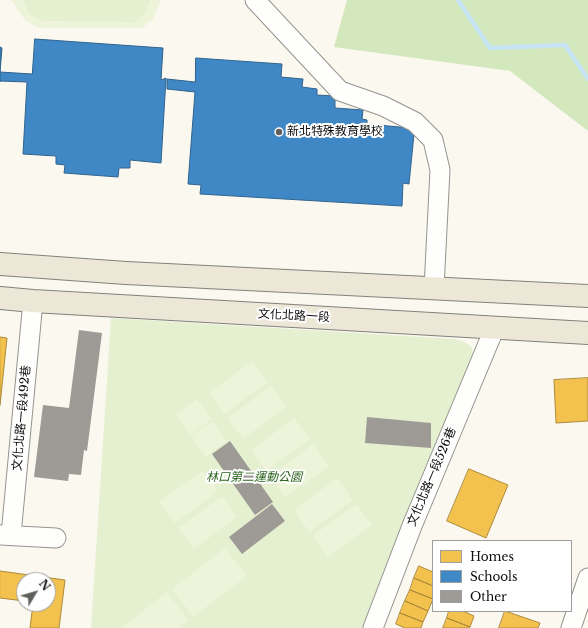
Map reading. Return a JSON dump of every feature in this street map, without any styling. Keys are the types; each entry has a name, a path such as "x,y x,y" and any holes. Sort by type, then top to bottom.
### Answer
{"main road":[{"path":"0,264 126,273 588,296"},
{"name":"文化北路一段","path":"0,298 588,333"}],"street":[{"path":"255,0 340,91 383,106 415,122 433,140 440,170 434,288"},
{"name":"文化北路一段492巷","path":"5,535 33,301"},
{"name":"文化北路一段526巷","path":"373,628 412,526 495,327"},
{"path":"5,535 56,538"},
{"path":"571,628 588,578"}],"green space":[{"path":"11,0 22,0 30,15 41,21 136,23 145,14 151,0 161,0 154,18 142,28 38,28 25,20"},
{"path":"22,0 151,0 145,14 136,23 41,21 30,15"},
{"path":"347,0 588,0 588,131 510,71 334,47"},
{"name":"林口第二運動公園","path":"111,318 455,339 470,346 473,352 472,362 364,628 91,628"},
{"path":"252,361 268,382 224,414 209,393"},
{"path":"271,386 286,407 243,439 227,418"},
{"path":"197,399 212,419 190,435 176,414"},
{"path":"294,418 310,439 266,471 251,450"},
{"path":"213,421 227,441 206,457 191,436"},
{"path":"313,444 329,466 285,497 270,476"},
{"path":"203,470 218,491 175,523 159,502"},
{"path":"337,478 353,500 309,532 294,510"},
{"path":"222,496 237,517 194,549 178,528"},
{"path":"356,504 372,525 328,557 312,536"},
{"path":"225,548 247,576 193,617 172,589"},
{"path":"167,592 189,621 179,628 121,628"}],"building: Homes":[{"path":"0,337 7,338 0,405"},
{"path":"588,378 588,421 556,423 554,380"},
{"path":"469,469 508,485 486,538 447,521"},
{"path":"419,566 432,572 432,586 414,578"},
{"path":"0,571 16,573 16,600 0,598"},
{"path":"414,578 432,586 432,599 410,590"},
{"path":"56,579 65,580 59,628 30,628 32,612 56,612"},
{"path":"410,590 432,599 428,611 405,601"},
{"path":"405,601 428,611 423,622 400,613"},
{"path":"449,612 465,612 474,616 470,627 447,618"},
{"path":"505,612 540,623 538,628 499,628"},
{"path":"400,613 423,622 421,628 405,628 396,624"},
{"path":"447,618 470,627 443,628"}],"building: Schools":[{"path":"35,39 163,48 161,80 166,78 161,163 130,160 130,168 119,168 118,177 64,173 65,165 56,164 56,156 23,154 27,82 0,81 0,72 32,74"},
{"path":"0,47 2,48 0,72"},
{"path":"196,58 282,64 281,77 303,79 302,87 317,89 317,95 335,96 335,108 363,110 362,119 367,120 367,124 410,128 414,134 409,184 403,183 402,206 200,194 201,185 188,184 195,92 167,89 167,79 195,82"}],"building: Other":[{"path":"79,330 102,333 87,451 84,450 81,475 69,474 68,481 34,477 43,405 69,408"},
{"path":"367,417 431,423 431,448 365,443"},
{"path":"230,441 273,502 255,515 212,454"},
{"path":"272,504 285,521 242,554 229,537"}],"waterway":[{"path":"458,0 490,48 565,45 588,79"}],"place":[{"name":"新北特殊教育學校","path":"279,132"}]}
